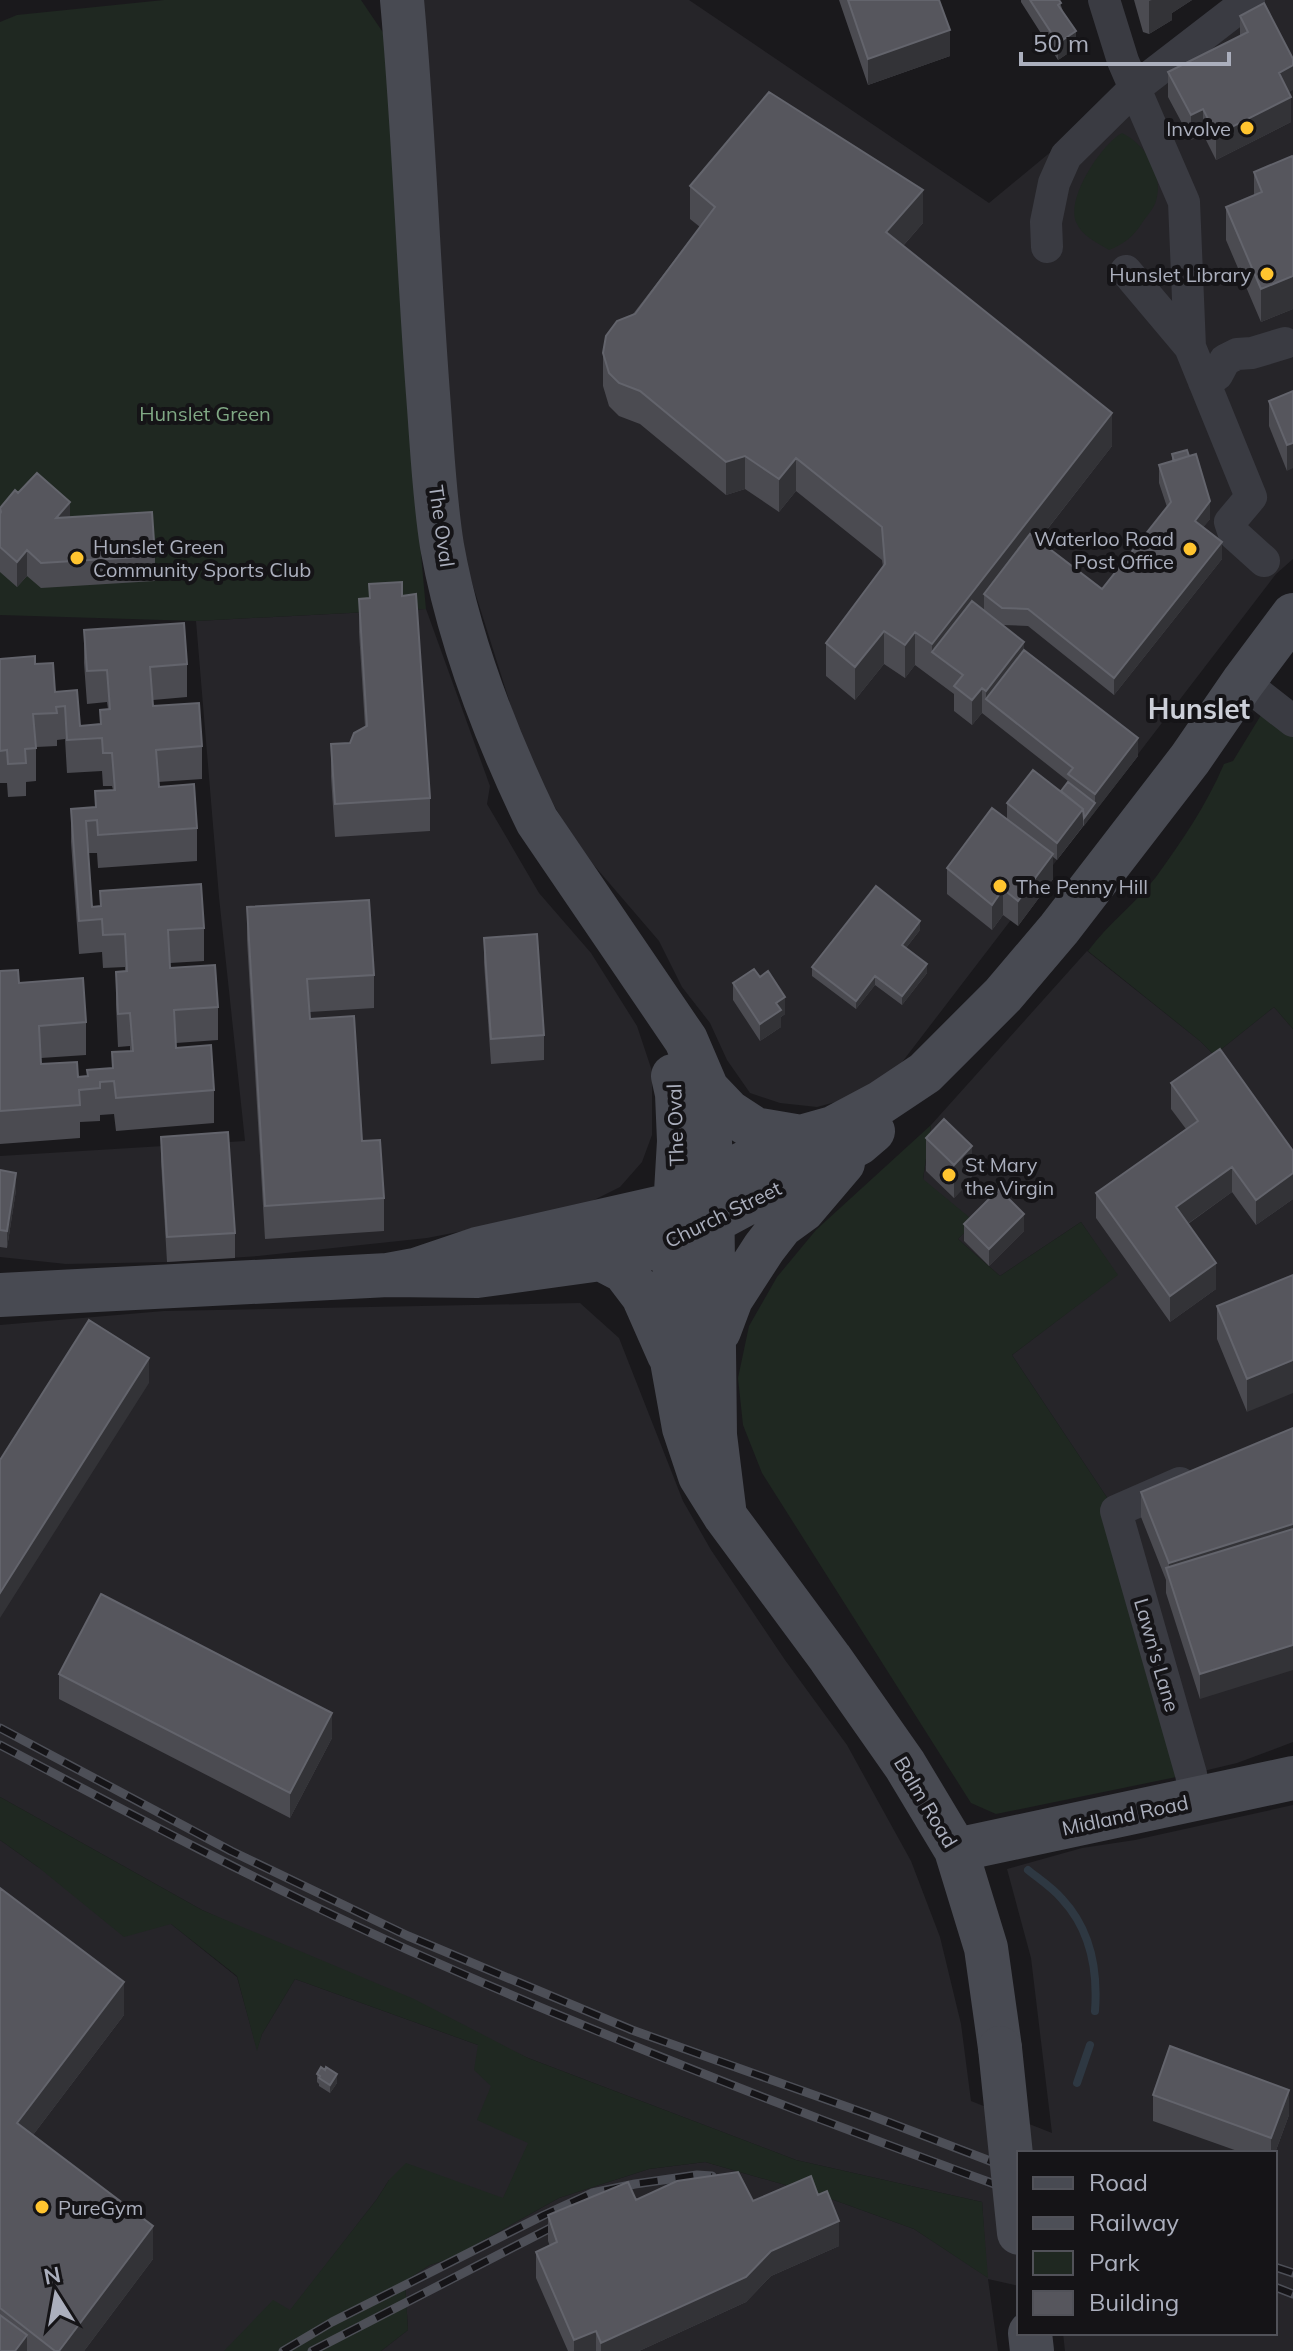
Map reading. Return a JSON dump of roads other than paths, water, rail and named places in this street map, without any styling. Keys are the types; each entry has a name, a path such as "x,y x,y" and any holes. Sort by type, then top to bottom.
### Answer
{"street":[{"name":"The Oval","path":"402,0 438,514 450,579 468,649 492,718 537,821 686,1040 707,1089 712,1178 687,1223"},
{"path":"1104,0 1123,61 1184,202 1190,347"},
{"path":"1047,247 1046,222 1054,183 1066,156 1135,88 1249,0"},
{"path":"1126,271 1190,347 1251,497 1230,522 1234,534 1264,561"},
{"path":"1204,382 1217,375 1225,360 1237,354 1285,343"},
{"name":"Church Street","path":"712,1178 801,1137 833,1128 925,1073 1003,995 1059,929 1190,759 1293,615"},
{"path":"1243,682 1293,721"},
{"name":"The Oval","path":"658,999 677,1094 687,1223"},
{"name":"Church Street","path":"0,1295 388,1275 477,1276 601,1259 687,1223 859,1143 919,1085 925,1073"},
{"path":"707,1089 729,1112 755,1129 801,1137"},
{"path":"713,1346 731,1299 764,1248 781,1226 803,1210 859,1143"},
{"name":"Church Street","path":"388,1275 415,1270 477,1249 687,1223"},
{"name":"Balm Road","path":"687,1223 713,1346 715,1435 725,1516"},
{"name":"Balm Road","path":"687,1223 672,1361 684,1428 700,1476 725,1516 905,1765 956,1850 986,1948 1017,2214"},
{"path":"601,1259 624,1271 643,1296 655,1329 672,1361"},
{"name":"Lawn's Lane","path":"1196,1800 1116,1511 1205,1472"},
{"name":"Midland Road","path":"956,1850 1293,1778"}],"waterway":[{"path":"1028,1870 1058,1895 1080,1924 1094,1966 1095,2011"},
{"path":"1077,2083 1090,2045"}],"railway":[{"path":"0,1728 231,1851 408,1936 632,2030 1017,2171"},
{"path":"0,1745 252,1876 557,2015 710,2077 1017,2192"},
{"path":"283,2351 332,2322 592,2193 697,2175 712,2176"},
{"path":"312,2351 568,2219"},
{"path":"1277,2268 1293,2273"},
{"path":"1277,2288 1293,2294"}],"place":[{"name":"Involve","path":"1247,128"},
{"name":"Hunslet Library","path":"1267,274"},
{"name":"Waterloo Road Post Office","path":"1190,549"},
{"name":"Hunslet Green Community Sports Club","path":"77,558"},
{"name":"The Penny Hill","path":"1000,886"},
{"name":"St Mary the Virgin","path":"949,1175"},
{"name":"PureGym","path":"42,2207"}],"district":[{"name":"Hunslet","path":"1199,708"}],"park label":[{"name":"Hunslet Green","path":"205,413"}]}
